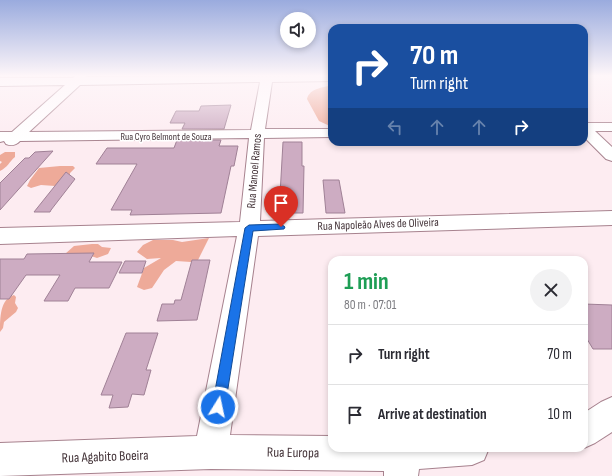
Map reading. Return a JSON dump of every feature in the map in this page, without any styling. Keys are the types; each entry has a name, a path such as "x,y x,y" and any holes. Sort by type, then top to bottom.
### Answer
{"street":[{"path":"0,151 57,98"},
{"name":"Rua Manoel Ramos","path":"211,452 249,228 257,135 264,98"},
{"path":"588,128 612,127"},
{"path":"588,132 612,156"},
{"name":"Rua Cyro Belmont de Souza","path":"0,137 328,133"},
{"name":"Rua Napoleão Alves de Oliveira","path":"0,236 612,218"},
{"path":"588,429 612,413"},
{"name":"Rua Agabito Boeira","path":"0,460 211,452"},
{"name":"Rua Europa","path":"211,452 401,465 455,452"}],"shaded area":[{"path":"328,98 328,125 319,121 307,99"},
{"path":"5,152 15,152 15,157 5,168 0,171 0,164 2,162 0,161 0,155"},
{"path":"73,166 75,168 70,173 70,176 55,186 41,185 31,188 27,186 39,168"},
{"path":"209,238 198,260 191,262 176,261 164,270 152,288 144,290 137,287 144,268 161,258 147,259 137,252 143,245 153,240 173,240 182,242"},
{"path":"98,244 102,247 111,248 108,254 97,258 88,255 65,254 74,246"},
{"path":"14,295 16,297 15,303 18,308 16,312 4,322 3,328 0,332 3,305 9,297"}],"building":[{"path":"231,105 224,129 182,129 185,123 170,123 176,111 199,111 201,106"},
{"path":"177,140 221,140 219,146 238,146 234,166 231,166 221,213 130,215 132,210 111,210 137,164 96,164 107,148 174,148"},
{"path":"283,142 302,142 302,166 304,166 303,213 279,213 279,207 273,207 274,195 280,195"},
{"path":"53,151 0,210 0,183 25,158 29,158 35,152"},
{"path":"66,172 75,179 50,212 34,212"},
{"path":"323,180 339,180 345,213 326,213"},
{"path":"94,253 89,262 122,262 109,288 75,288 68,301 44,301 60,275 26,275 9,299 0,299 0,259 24,259 27,254"},
{"path":"192,260 210,260 197,320 157,321 162,304 174,304 175,300 181,300"},
{"path":"125,261 146,261 142,273 119,273"},
{"path":"588,304 612,305 612,349 593,349 588,341"},
{"path":"126,333 158,333 146,370 151,370 144,395 132,394 128,407 109,408 113,395 101,395"}],"route":[{"path":"218,407 249,228 281,227"}]}
